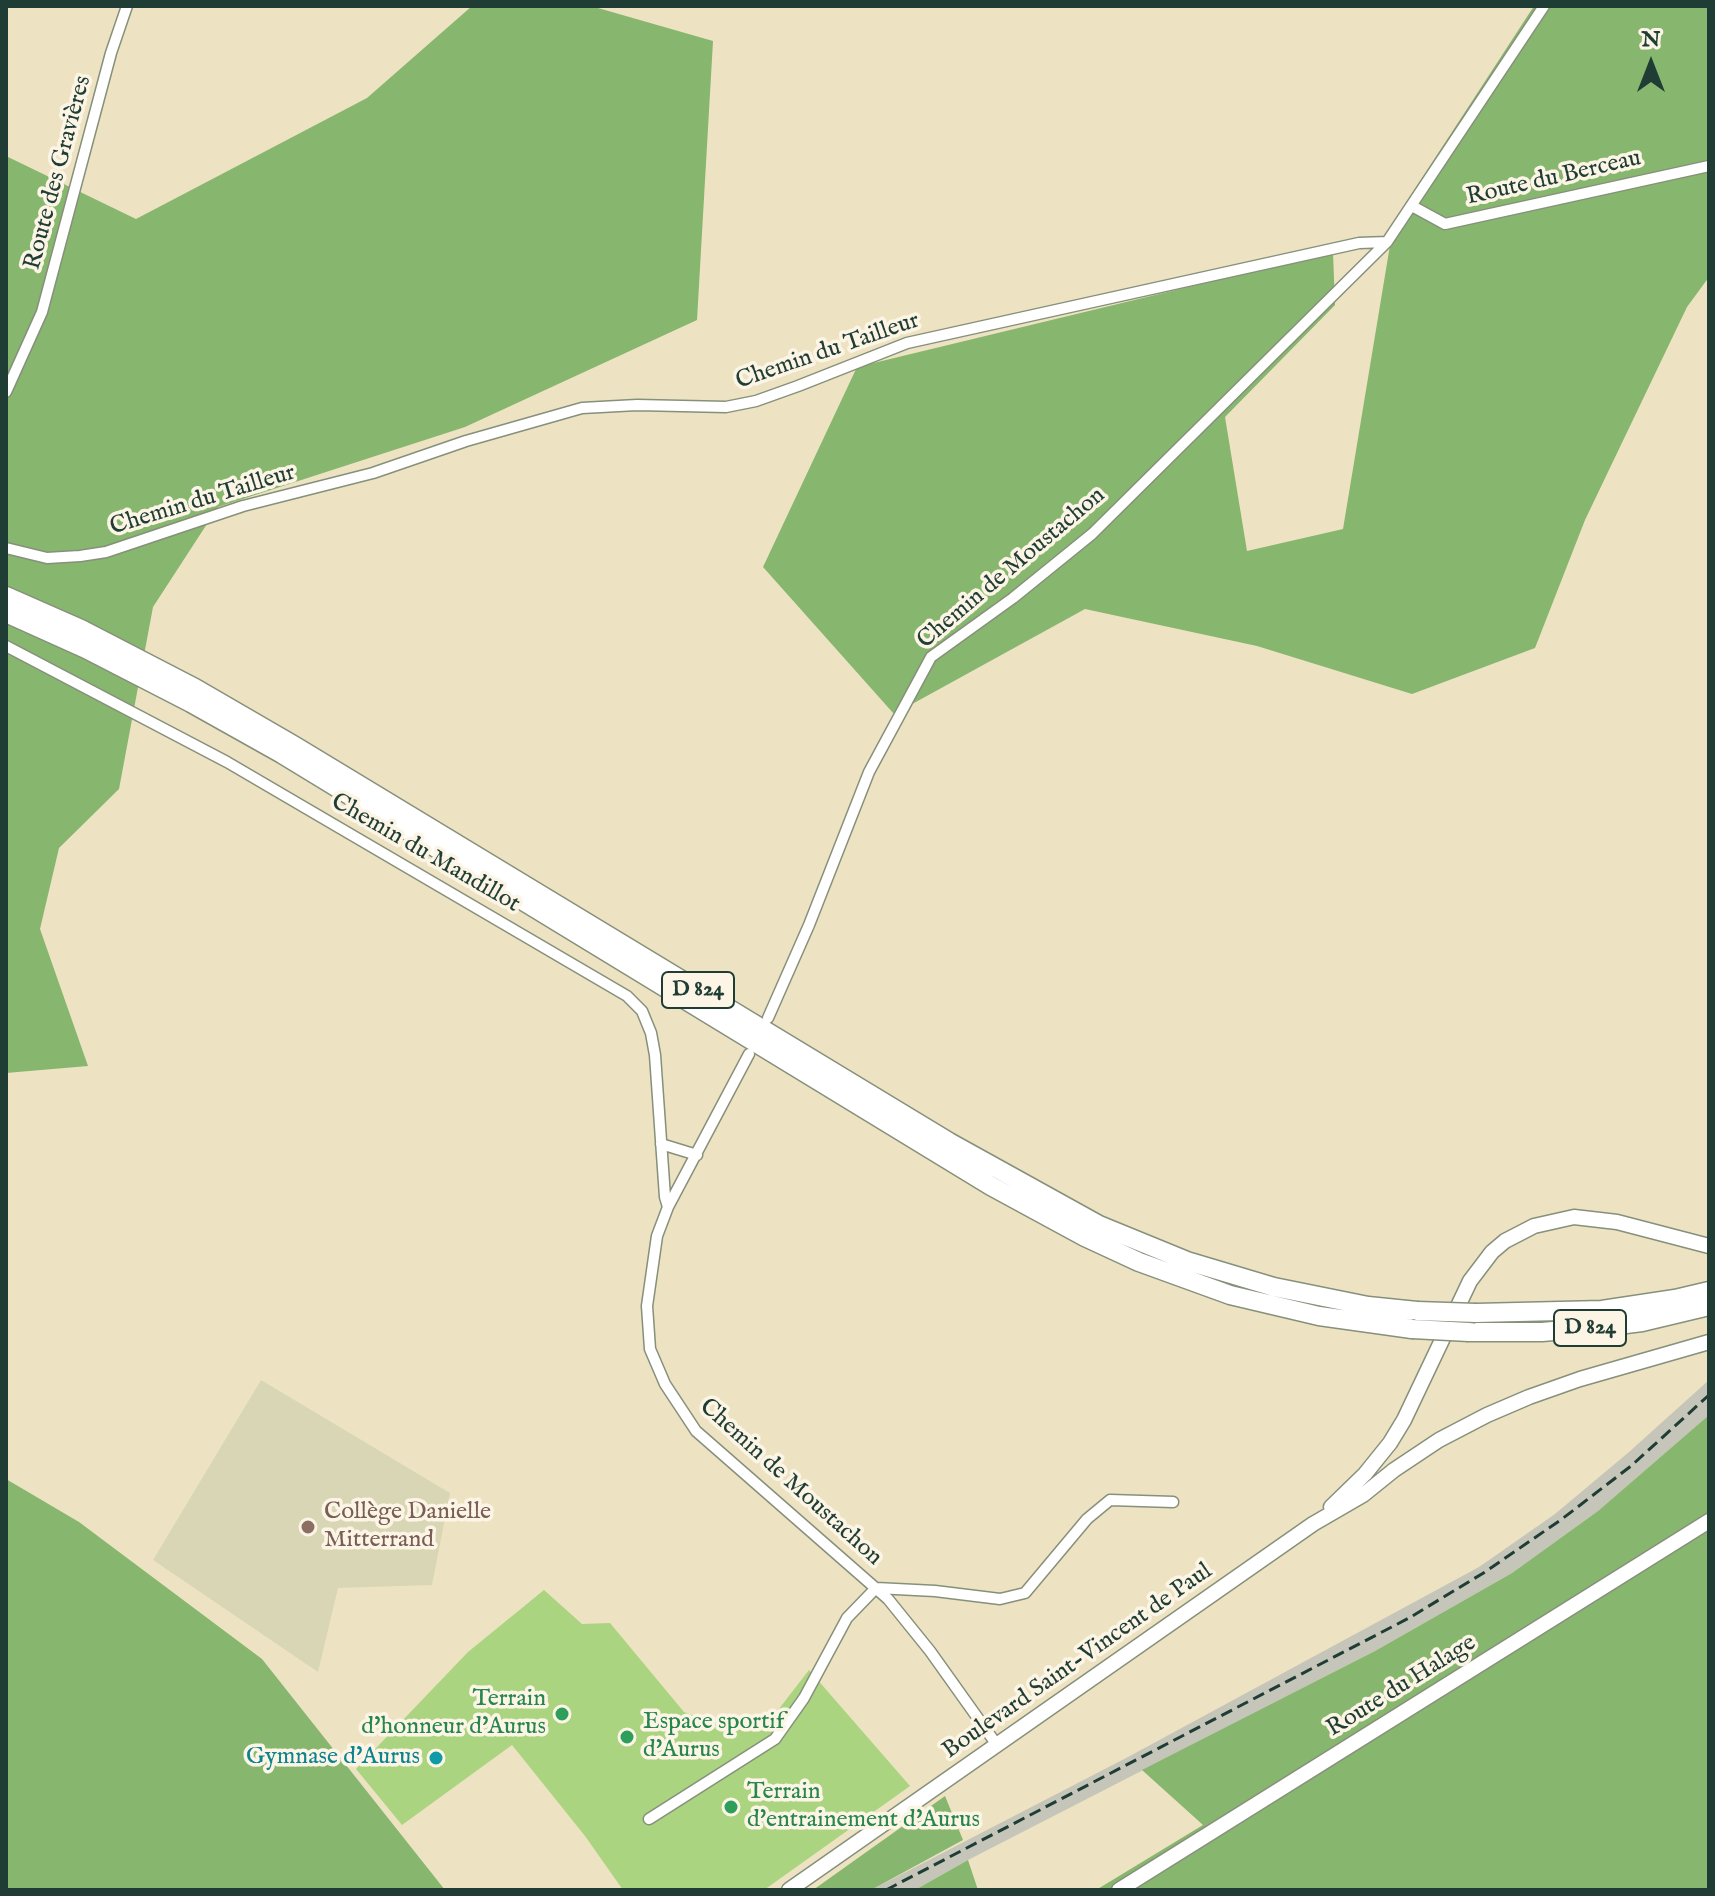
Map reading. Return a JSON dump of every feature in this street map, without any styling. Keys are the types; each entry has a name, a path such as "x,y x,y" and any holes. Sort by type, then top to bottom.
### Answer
{"highway":[{"name":"D 824","path":"6,596 124,651 283,738 949,1142 1099,1225 1187,1261 1240,1278 1368,1306 1417,1311 1531,1313 1602,1310 1709,1291"},
{"name":"D 824","path":"6,613 86,649 282,754 978,1178 1085,1237 1151,1267 1230,1295 1319,1316 1412,1329 1542,1332 1642,1322 1709,1306"}],"main road":[{"path":"1313,1524 1365,1474 1390,1443 1470,1281 1492,1252 1505,1241 1534,1226 1574,1217 1617,1222 1709,1246"},
{"path":"1313,1524 1363,1495 1439,1440 1487,1415 1580,1379 1709,1342"},
{"name":"Route du Halage","path":"1119,1890 1709,1521"},
{"name":"Boulevard Saint-Vincent de Paul","path":"789,1890 1313,1524"}],"street":[{"name":"Route des Gravières","path":"6,392 42,312 111,53 127,6"},
{"name":"Chemin de Moustachon","path":"768,1018 809,925 869,772 931,657 1013,598 1092,534 1387,242 1544,6"},
{"name":"Route du Berceau","path":"1412,206 1445,224 1709,166"},
{"name":"Chemin du Tailleur","path":"6,548 47,558 106,552 243,506 373,473 481,436 582,408 637,405 726,407 756,401 907,343 1359,243 1387,242"},
{"name":"Chemin du Mandillot","path":"6,646 227,762 627,996 642,1011 651,1033 668,1207"},
{"name":"Chemin de Moustachon","path":"749,1054 668,1207 657,1236 647,1306 650,1349 665,1384 696,1431 888,1599 930,1651 997,1745"},
{"path":"661,1144 697,1155"},
{"path":"649,1819 775,1739 804,1698 847,1618 876,1588 1000,1599 1025,1593 1087,1519 1110,1500 1173,1502"}],"shaded area":[{"name":"Collège Danielle Mitterrand","path":"261,1380 450,1493 432,1585 338,1588 318,1672 153,1560"},
{"path":"1709,1380 1709,1415 1598,1511 1512,1573 1375,1651 915,1890 871,1890 1128,1757 1479,1567 1555,1514"}],"green space":[{"path":"472,6 591,6 713,41 697,320 465,427 218,507 153,607 119,789 59,848 40,929 88,1066 6,1073 6,156 136,219 367,98"},
{"path":"1534,6 1709,6 1709,277 1687,307 1585,520 1535,648 1412,694 1257,646 1085,609 894,714 763,567 857,367 1333,252 1335,305 1225,417 1247,551 1343,529 1394,221"},
{"path":"1709,1415 1709,1890 1096,1890 1203,1825 1142,1770 1375,1651 1512,1573 1598,1511"},
{"path":"6,1479 79,1522 262,1659 445,1890 6,1890"},
{"name":"Espace sportif d'Aurus","path":"544,1590 582,1624 610,1623 684,1712 728,1729 768,1723 809,1670 910,1786 764,1890 623,1890 585,1836 512,1745 402,1825 356,1769 468,1652"},
{"path":"945,1796 963,1840 871,1890 813,1890"},
{"path":"968,1860 978,1890 915,1890"}],"railway":[{"path":"886,1890 1409,1618 1485,1572 1562,1519 1631,1466 1709,1395"}],"place":[{"name":"Collège Danielle Mitterrand","path":"308,1527"},
{"name":"Terrain d'honneur d'Aurus","path":"562,1714"},
{"name":"Espace sportif d'Aurus","path":"627,1737"},
{"name":"Gymnase d'Aurus","path":"436,1758"},
{"name":"Terrain d'entrainement d'Aurus","path":"731,1807"}]}
